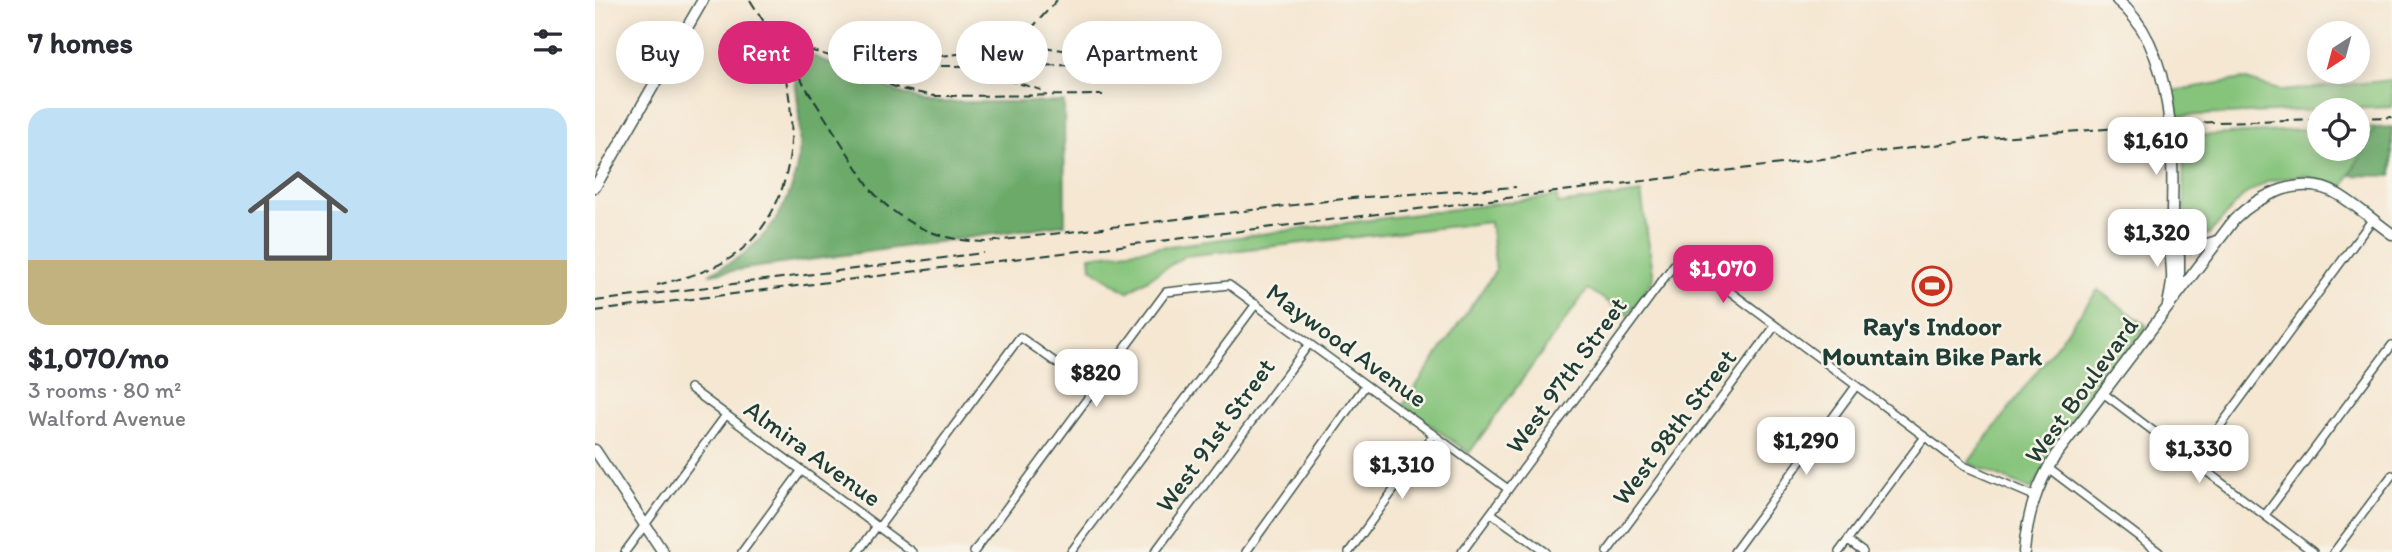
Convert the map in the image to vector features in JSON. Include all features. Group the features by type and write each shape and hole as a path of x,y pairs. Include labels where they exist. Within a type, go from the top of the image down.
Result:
{"street":[{"path":"595,187 703,0"},
{"path":"2117,0 2141,25 2158,61 2164,87 2169,125 2172,235 2179,257 2168,307"},
{"name":"West Boulevard","path":"2024,552 2034,496 2047,468 2234,220 2253,202 2279,190 2317,186 2337,193 2372,220"},
{"path":"2193,463 2372,220 2392,234"},
{"path":"2173,222 2190,242 2203,245 2220,240"},
{"name":"West 97th Street","path":"1462,552 1676,262 1689,261 1775,326"},
{"path":"2176,278 2179,292"},
{"name":"Maywood Avenue","path":"1093,389 1166,292 1230,285 1508,489"},
{"path":"1071,552 1256,304"},
{"path":"1775,326 1964,466 2034,496"},
{"name":"West 98th Street","path":"1607,552 1775,326"},
{"path":"858,552 1020,337 1093,389 974,552"},
{"name":"West 91st Street","path":"1155,552 1309,344"},
{"path":"2265,515 2392,345"},
{"path":"1246,552 1365,386"},
{"path":"1734,552 1856,386"},
{"name":"Almira Avenue","path":"690,388 912,552"},
{"path":"2103,393 2313,552"},
{"path":"625,552 726,415"},
{"path":"1349,552 1433,434"},
{"path":"1839,552 1924,438"},
{"path":"595,450 663,552"},
{"path":"2047,468 2159,552"},
{"path":"742,552 802,470"},
{"path":"2334,552 2392,475"},
{"path":"1491,513 1546,552"},
{"path":"1848,541 1863,552"}],"green space":[{"path":"814,56 828,63 828,84 878,84 924,102 1064,102 1065,224 709,274 742,255 768,230 784,207 798,156 795,84 814,84"},
{"path":"2243,79 2282,91 2392,80 2392,107 2370,108 2370,98 2307,98 2307,111 2176,116 2172,91"},
{"path":"2392,127 2392,176 2350,175 2357,161 2370,161 2370,137 2375,128"},
{"path":"2307,130 2307,161 2357,161 2343,188 2304,175 2269,181 2244,195 2209,234 2201,235 2188,228 2184,208 2183,152 2192,136"},
{"path":"1641,193 1654,279 1628,315 1588,289 1469,453 1403,405 1496,270 1490,222 1185,256 1127,292 1091,268 1090,256 1557,196 1558,204"},
{"path":"2098,290 2147,326 2063,438 2032,490 1968,463"}],"railway":[{"path":"750,0 872,191 909,222 953,238 986,242 1352,198 1516,187"},
{"path":"1038,21 1057,0"},
{"path":"942,56 1032,45 1062,50"},
{"path":"814,51 854,63 1062,65"},
{"path":"657,285 705,271 724,262 754,238 770,215 782,190 789,162 790,105 786,84"},
{"path":"888,84 935,96 1103,95"},
{"path":"1021,84 1041,90"},
{"path":"2370,118 2392,117"},
{"path":"595,311 1999,137 2184,123 2307,119"},
{"path":"595,301 983,253"}],"place":[{"name":"Ray's Indoor Mountain Bike Park","path":"1932,286"}]}
